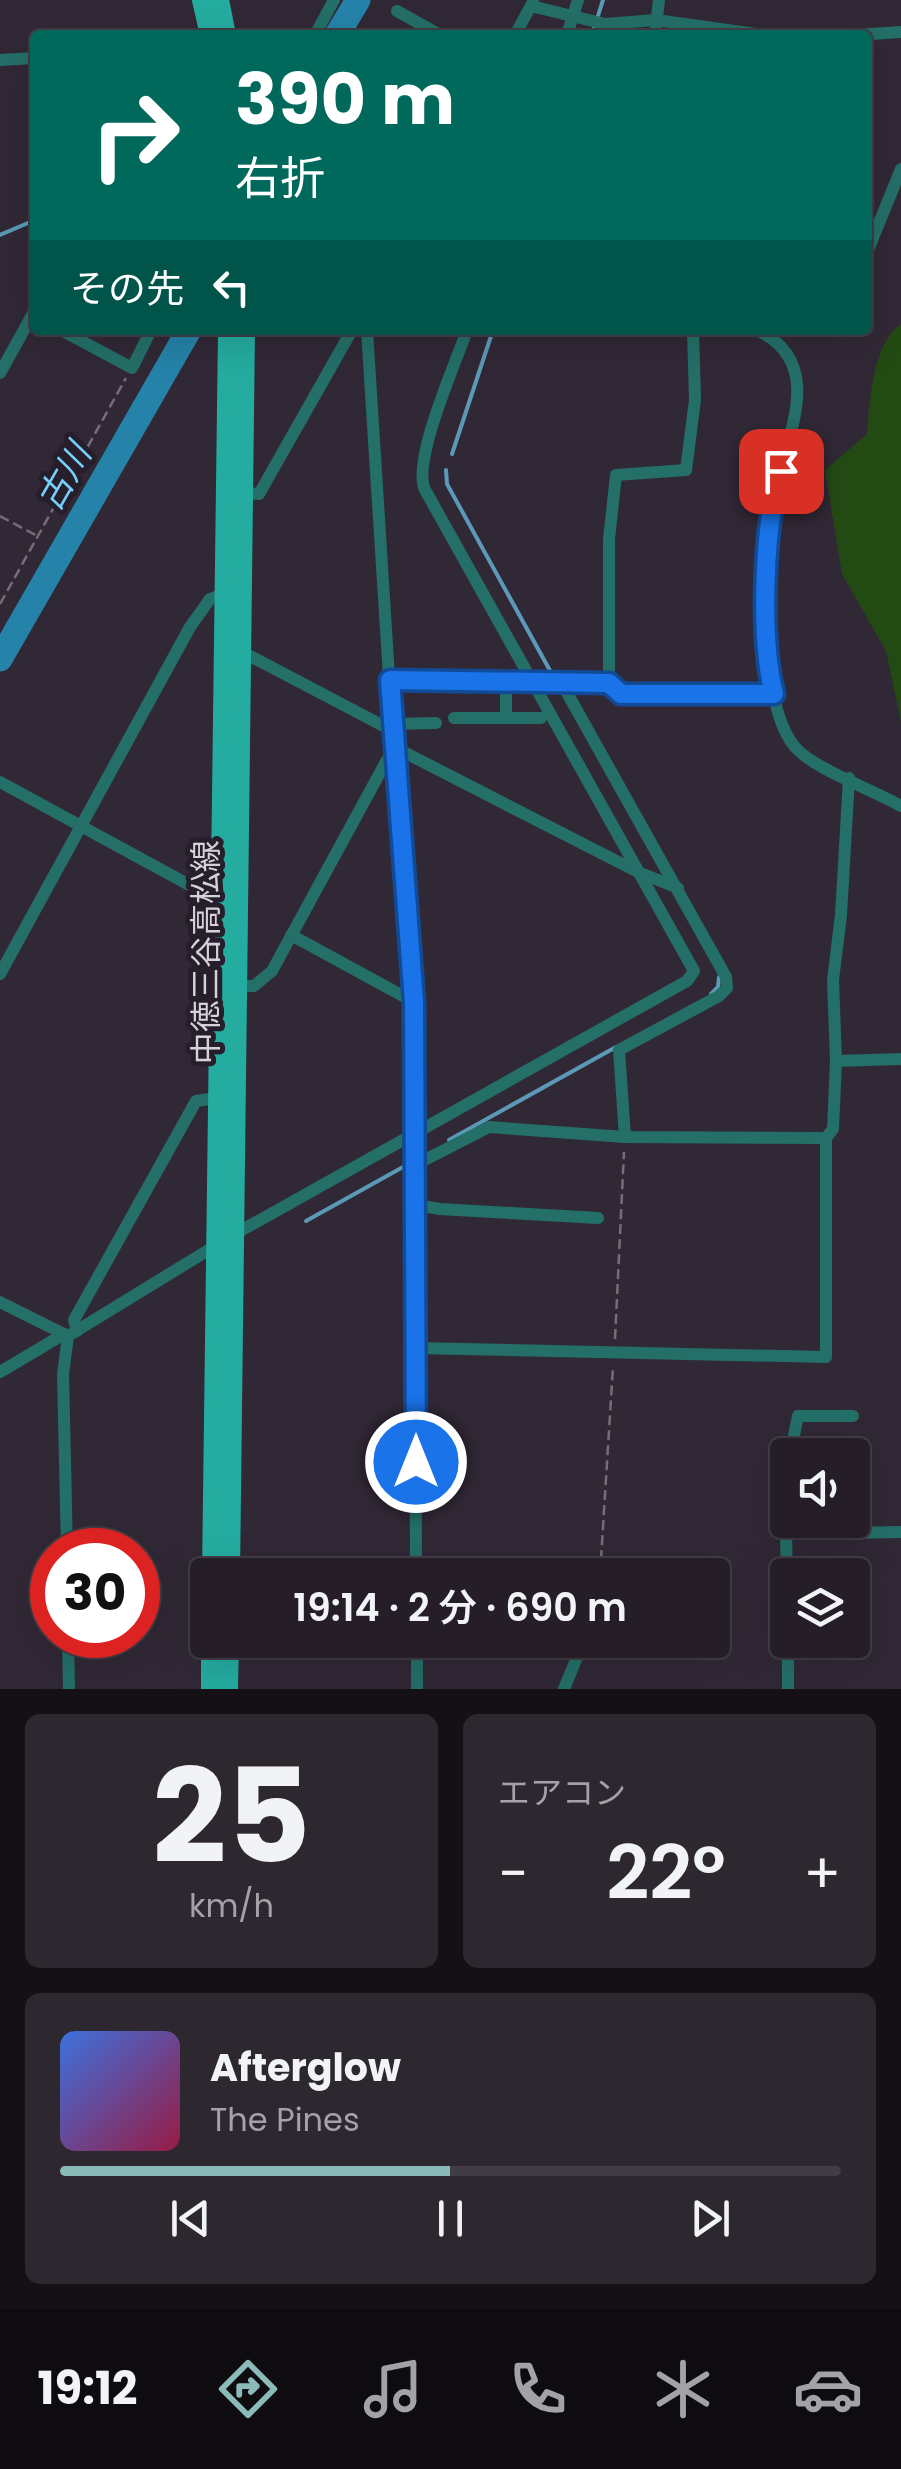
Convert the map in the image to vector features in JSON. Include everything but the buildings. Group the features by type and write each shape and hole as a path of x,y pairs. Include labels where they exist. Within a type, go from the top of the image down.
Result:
{"main road":[{"path":"202,0 209,30"},
{"path":"219,0 225,30"},
{"name":"中徳三谷高松線","path":"228,335 234,493"},
{"name":"中徳三谷高松線","path":"213,1558 224,1241 234,493 245,335"},
{"name":"中徳三谷高松線","path":"228,906 240,655 232,593"},
{"name":"中徳三谷高松線","path":"224,1241 230,1558"},
{"path":"208,1658 211,1689"},
{"path":"228,1689 229,1658"}],"street":[{"path":"318,30 334,0"},
{"path":"568,30 578,0"},
{"path":"655,30 658,0"},
{"path":"518,30 533,2 572,18 605,24 656,20 727,30"},
{"path":"397,11 431,30"},
{"path":"872,34 901,32"},
{"path":"0,60 30,58"},
{"path":"872,240 901,169"},
{"path":"0,373 30,321"},
{"path":"70,335 132,368 148,335"},
{"path":"234,493 259,494 349,335"},
{"path":"367,335 414,1002 416,1558"},
{"path":"0,1372 414,1132 687,982 694,971 421,478 428,440 465,335"},
{"path":"609,683 610,538 616,475 686,470 694,400 693,335"},
{"path":"767,335 790,360 798,389 789,448 773,494 766,553 768,654 774,694 786,735 798,751 901,806"},
{"path":"0,974 190,627 210,600 232,593"},
{"path":"240,655 250,656 393,728 436,723"},
{"path":"390,680 609,683 621,694 774,694"},
{"path":"506,682 506,718"},
{"path":"561,682 726,977 727,988 719,996 620,1050 625,1137"},
{"path":"454,718 541,718"},
{"path":"394,747 638,872 678,888"},
{"path":"228,986 254,986 272,970 394,747"},
{"path":"416,1348 826,1358 826,1138 833,1129 833,980 849,778"},
{"path":"0,782 228,906"},
{"path":"292,935 414,1002"},
{"path":"836,1062 901,1059"},
{"path":"66,1528 64,1374 74,1320 196,1101 226,1097"},
{"path":"414,1165 490,1127 625,1137 826,1138"},
{"path":"415,1205 598,1218"},
{"path":"0,1302 70,1333"},
{"path":"0,1356 15,1363"},
{"path":"793,1438 798,1416 853,1416"},
{"path":"870,1533 901,1532"},
{"path":"68,1658 69,1689"},
{"path":"416,1658 417,1689"},
{"path":"564,1689 577,1658"},
{"path":"788,1658 788,1689"}],"path":[{"path":"0,604 132,368"},
{"path":"0,516 39,537"}],"green space":[{"path":"901,324 901,722 886,651 842,574 825,470 867,434 878,359 891,333"}],"waterway":[{"name":"古川","path":"340,30 358,0"},
{"path":"597,19 603,0"},
{"path":"0,235 30,222"},
{"name":"古川","path":"0,659 186,335"},
{"path":"452,454 491,335"},
{"path":"446,470 447,484 553,676"},
{"path":"711,994 718,987 719,977"},
{"path":"449,1140 616,1047"},
{"path":"306,1221 403,1167"}],"route":[{"path":"416,1462 414,1002 390,680 609,683 621,694 774,694 768,654 766,553 773,494 781,471"}]}
